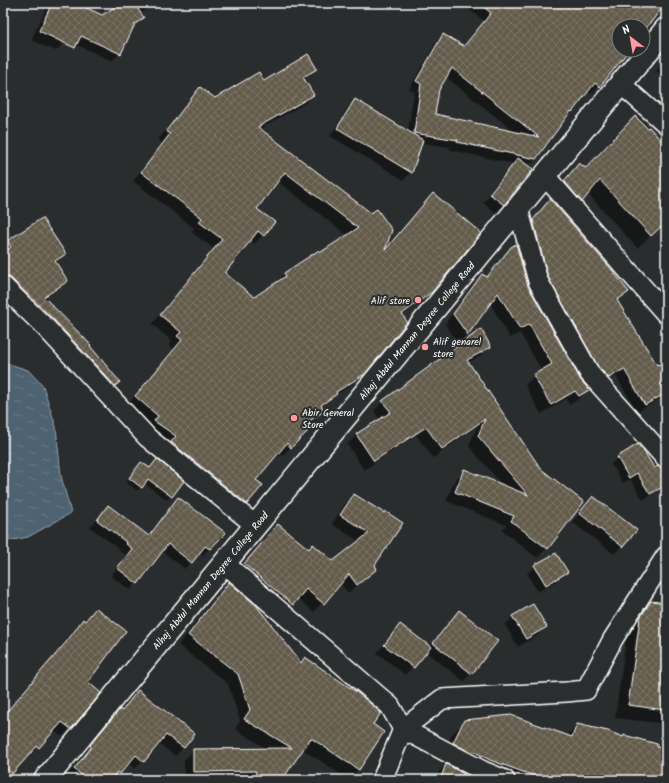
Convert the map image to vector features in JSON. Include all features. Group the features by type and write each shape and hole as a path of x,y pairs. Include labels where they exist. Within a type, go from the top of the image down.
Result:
{"street":[{"name":"Alhaj Abdul Mannan Degree College Road","path":"45,780 666,29"},
{"path":"620,84 666,124"},
{"path":"545,176 666,314"},
{"path":"518,208 538,281 590,374 666,460"},
{"path":"3,286 47,329 148,438 256,526"},
{"path":"382,780 403,729 442,700 586,690 613,639 666,556"},
{"path":"224,563 390,706 403,729 483,771 505,780"}],"water":[{"path":"3,362 28,370 43,386 56,427 61,476 71,513 28,537 3,542"}],"building":[{"path":"52,3 76,3 102,15 121,3 134,3 144,18 135,24 121,54 81,36 75,48 39,31"},
{"path":"479,3 666,3 651,22 651,18 611,18 611,58 623,58 600,87 595,83 572,112 571,111 536,159 457,142 458,140 414,133 421,84 416,81 443,34 464,46 491,13","holes":["452,68 539,137 435,114 439,90"]},
{"path":"308,54 317,69 303,77 314,95 258,127 371,213 377,209 392,230 385,250 433,193 481,233 432,292 402,314 407,322 365,374 336,392 337,394 321,405 324,411 304,425 309,430 291,448 287,443 256,480 263,485 247,504 171,442 176,436 154,421 158,416 135,396 182,340 177,336 181,332 160,315 222,239 199,222 202,218 141,172 170,134 166,131 200,87 215,98 259,72 264,81","holes":["285,172 358,228 321,252 319,250 284,273 286,276 254,297 225,273 258,231 264,236 275,222 257,209"]},
{"path":"355,99 423,140 412,173 337,128"},
{"path":"635,116 647,128 649,127 666,146 666,222 651,236 600,180 582,202 564,181 579,163 586,168"},
{"path":"518,158 533,169 504,205 490,194"},
{"path":"550,199 612,270 629,292 617,300 657,365 660,364 666,374 666,393 645,405 624,369 609,378 599,368 548,277 533,220"},
{"path":"42,218 66,254 55,261 68,281 44,297 91,345 90,346 120,382 115,386 55,321 11,278 3,275 3,254 11,247 7,241"},
{"path":"516,244 528,286 580,379 589,390 579,396 575,391 551,405 533,375 552,364 529,324 520,329 498,293 468,335 453,314 482,274 487,277 511,247"},
{"path":"481,329 491,347 467,360 541,469 584,502 548,549 511,521 514,516 455,492 464,469 528,495 478,436 485,419 442,449 426,427 374,461 356,434 391,412 382,401"},
{"path":"638,444 654,468 658,466 666,475 666,485 650,494 637,473 629,478 617,457"},
{"path":"157,459 184,481 172,497 148,479 142,488 129,478 141,462 150,468"},
{"path":"354,494 403,523 375,565 377,569 357,585 349,574 324,604 306,589 293,605 244,564 278,524 309,549 313,544 333,561 369,533 340,515"},
{"path":"593,496 637,530 623,547 579,513"},
{"path":"178,497 226,533 210,549 205,546 192,563 168,544 138,584 117,568 132,549 125,543 126,542 97,520 108,505 149,536"},
{"path":"556,553 568,572 546,585 534,565"},
{"path":"229,582 256,605 301,663 305,657 362,696 381,713 373,724 384,732 359,770 311,738 282,780 255,780 256,771 193,772 193,749 292,748 244,719 250,710 238,674 188,635"},
{"path":"651,601 666,603 666,710 628,705 640,618"},
{"path":"533,604 547,627 526,639 512,616"},
{"path":"96,608 126,631 88,682 101,693 71,729 62,722 39,748 37,746 12,774 3,766 3,716 67,641 83,619 85,621"},
{"path":"459,610 498,641 472,674 433,643"},
{"path":"400,624 431,647 414,668 384,645"},
{"path":"138,690 195,734 184,748 166,735 144,762 136,755 120,774 117,772 111,780 88,780 74,769 91,747 90,745 120,709 122,711"},
{"path":"511,715 572,737 577,724 608,731 623,737 624,735 657,744 657,747 666,750 666,780 545,780 490,760 473,751 472,753 453,743 464,720"},
{"path":"446,764 464,774 462,780 440,780"}],"place":[{"name":"Alif store","path":"418,300"},
{"name":"Alif genarel store","path":"425,347"},
{"name":"Abir General Store","path":"294,418"}]}
